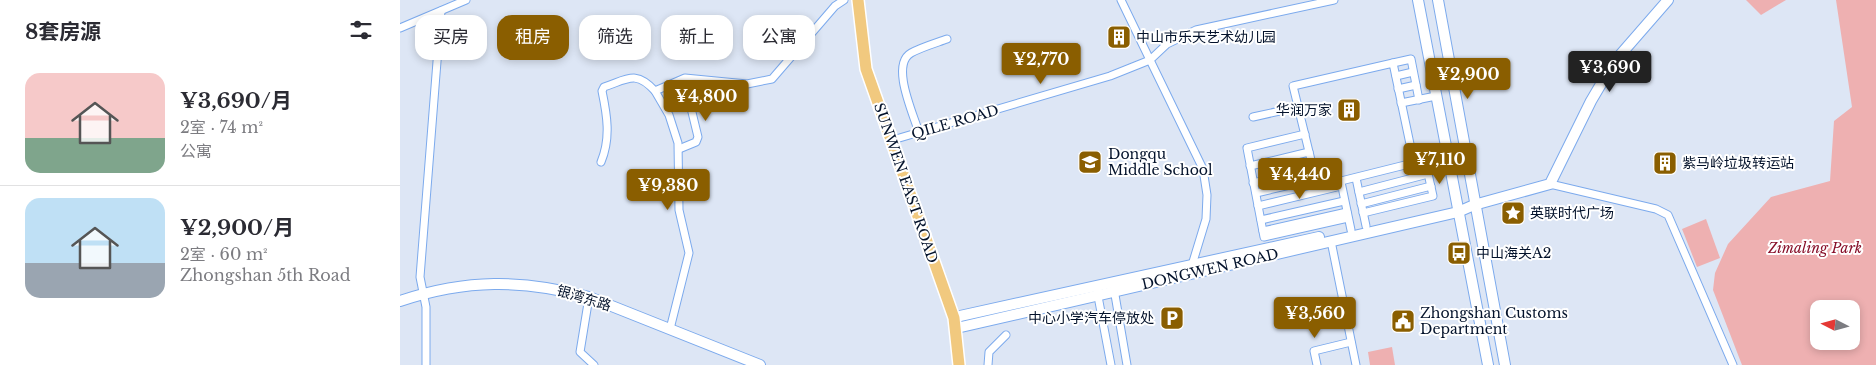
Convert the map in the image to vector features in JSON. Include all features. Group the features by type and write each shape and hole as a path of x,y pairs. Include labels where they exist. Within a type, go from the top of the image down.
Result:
{"main road":[{"name":"SUNWEN EAST ROAD","path":"858,0 866,68 954,318 959,365"},
{"name":"SUNWEN EAST ROAD","path":"863,0 872,67 961,322 964,365"}],"street":[{"path":"400,28 466,0"},
{"path":"655,91 686,78 747,84 772,79 835,6 844,0"},
{"path":"1121,0 1203,169 1207,195 1206,219 1192,265"},
{"path":"1150,60 1167,44 1196,30 1334,0"},
{"path":"1418,0 1488,365"},
{"path":"1438,0 1474,205 1505,365"},
{"path":"1550,184 1591,100 1614,62 1668,0"},
{"path":"426,365 426,307 420,277 441,11"},
{"path":"919,133 902,76 904,62 910,54 947,38"},
{"path":"1341,184 1325,177 1314,168 1293,86 1411,59 1419,100"},
{"name":"QILE ROAD","path":"896,140 1110,76 1150,60"},
{"path":"1393,63 1414,163"},
{"path":"1396,76 1413,72"},
{"path":"601,162 605,152 607,135 603,88 639,77 646,81 655,91 669,116 679,149 679,210 689,253 670,329"},
{"path":"673,84 690,104 698,137 696,142 679,149"},
{"path":"1398,89 1416,85"},
{"path":"1401,104 1436,96"},
{"path":"1253,117 1298,106"},
{"path":"1305,134 1246,148 1263,231 1347,215"},
{"path":"1250,166 1309,152"},
{"path":"1258,206 1425,160 1433,196 1363,213"},
{"path":"1253,182 1314,168"},
{"path":"1359,192 1428,174"},
{"path":"1256,193 1325,177"},
{"path":"1356,178 1366,226"},
{"path":"1341,184 1350,230"},
{"path":"1458,209 1550,184 1637,204 1668,214 1733,365"},
{"path":"1361,204 1431,186"},
{"path":"1261,220 1344,201"},
{"name":"DONGWEN ROAD","path":"1113,287 1331,241 1458,209"},
{"name":"DONGWEN ROAD","path":"961,322 1097,291 1192,265 1366,226 1458,209"},
{"path":"1331,241 1356,365"},
{"name":"银湾东路","path":"400,301 446,287 503,283 560,289 589,298 760,365"},
{"path":"1113,287 1127,365"},
{"path":"1097,291 1111,365"},
{"path":"589,298 580,352 594,365"},
{"path":"988,365 989,352 1006,335"},
{"path":"1316,365 1314,351 1351,342"}],"green space":[{"path":"1746,0 1786,0 1761,15"},
{"name":"Zimaling Park","path":"1836,0 1876,0 1876,365 1742,365 1713,290 1715,273 1728,244 1771,197 1830,181 1834,121 1852,107"},
{"path":"1706,219 1720,258 1697,267 1682,229"},
{"path":"1392,347 1395,365 1370,365 1368,352"}],"place":[{"name":"中山市乐天艺术幼儿园","path":"1119,37"},
{"name":"华润万家","path":"1349,110"},
{"name":"Dongqu Middle School","path":"1090,162"},
{"name":"紫马岭垃圾转运站","path":"1665,163"},
{"name":"英联时代广场","path":"1513,213"},
{"name":"中山海关A2","path":"1459,253"},
{"name":"中心小学汽车停放处","path":"1172,318"},
{"name":"Zhongshan Customs Department","path":"1403,321"}]}
